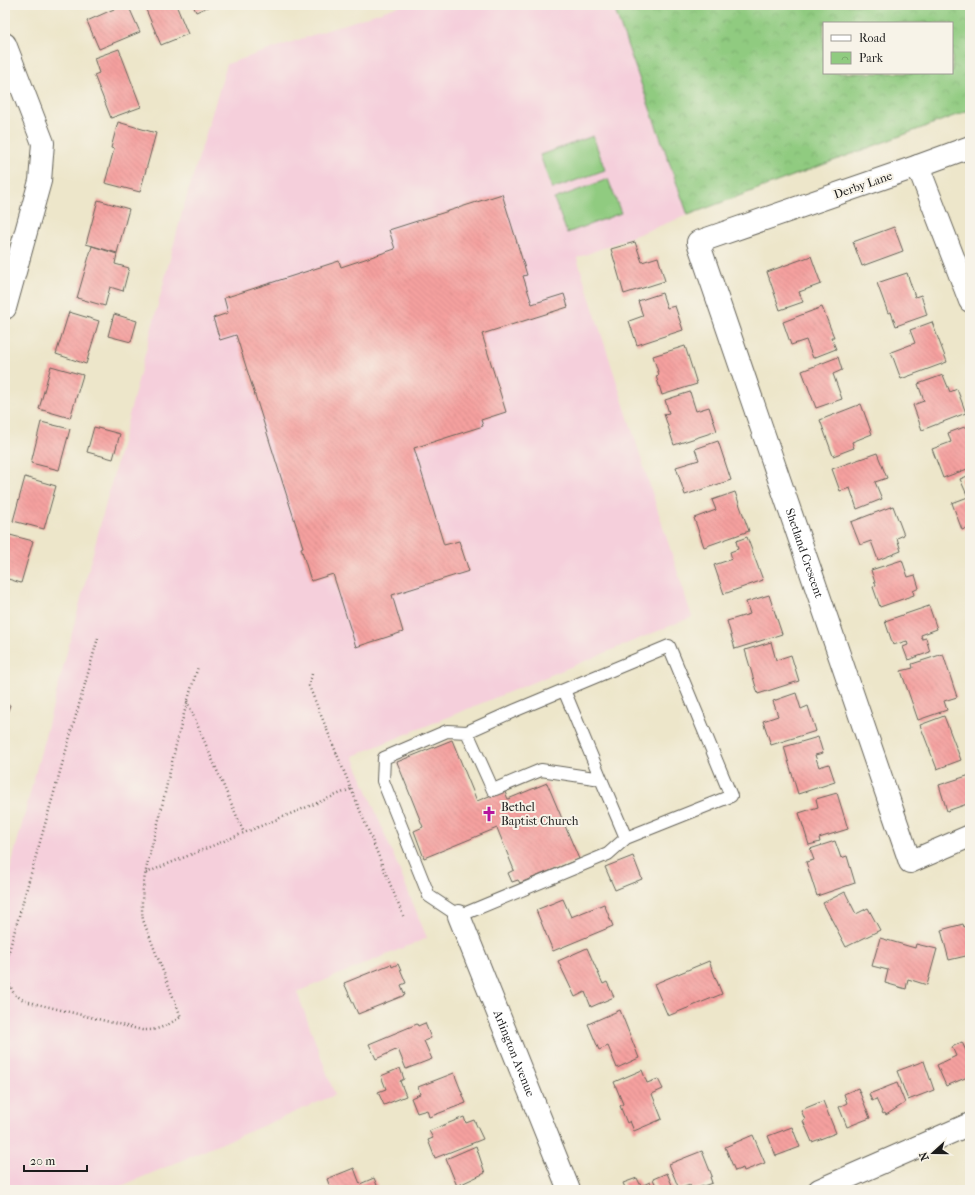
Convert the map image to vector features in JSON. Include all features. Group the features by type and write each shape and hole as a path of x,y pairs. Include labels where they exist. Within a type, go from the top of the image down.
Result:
{"street":[{"path":"5,44 43,143 40,181 6,300"},
{"name":"Derby Lane","path":"756,222 970,147"},
{"path":"918,166 970,300"},
{"name":"Shetland Crescent","path":"756,222 698,242 910,862 970,836"},
{"name":"Arlington Avenue","path":"459,916 570,1190"},
{"path":"819,1190 970,1124"}],"lane":[{"path":"668,646 731,796 626,838 608,854 459,916 429,896 382,782 384,758 447,731 467,732 564,690 668,646"},
{"path":"564,690 626,838"},
{"path":"467,732 493,790 541,770 601,779"}],"path":[{"path":"98,638 5,965 6,977 14,994 25,1000 142,1030 153,1030 164,1027 181,1017 143,920 141,907 146,873 187,700 198,667"},
{"path":"312,674 309,686 404,918"},
{"path":"187,700 244,833"},
{"path":"146,873 351,789"}],"shaded area":[{"path":"402,5 613,5 688,215 577,258 692,617 353,756 427,938 297,992 335,1095 112,1190 5,1190 5,889 183,209 227,64"}],"green space":[{"path":"613,5 970,5 970,110 688,215"},
{"path":"593,136 605,170 552,189 540,155"},
{"path":"608,179 621,213 567,233 554,199"}],"building":[{"path":"123,5 128,5 140,32 99,49 87,21"},
{"path":"144,5 176,5 188,34 161,45"},
{"path":"193,5 212,5 196,12"},
{"path":"119,49 141,107 111,118 94,75 99,73 94,58"},
{"path":"118,122 156,133 140,192 105,183 114,149 111,148"},
{"path":"502,194 527,275 523,276 532,304 564,294 568,307 482,334 506,412 481,420 483,426 414,448 444,545 459,541 469,571 392,595 403,632 356,647 333,574 311,581 301,548 303,547 236,335 220,340 213,318 228,313 224,298 339,261 341,267 395,249 389,230"},
{"path":"98,200 129,209 117,253 86,244"},
{"path":"894,227 903,251 862,266 853,242"},
{"path":"635,242 642,262 658,257 665,281 624,294 611,249"},
{"path":"92,246 117,254 115,264 129,268 123,291 110,287 105,306 77,298"},
{"path":"811,256 821,284 799,292 803,302 780,310 767,272"},
{"path":"907,273 915,297 921,295 927,315 896,326 891,312 888,313 877,283"},
{"path":"662,293 667,308 675,306 683,330 637,345 629,321 643,316 638,301"},
{"path":"822,307 834,337 831,337 836,349 813,358 806,340 791,345 783,322"},
{"path":"69,312 99,321 86,364 56,354"},
{"path":"114,314 137,321 131,342 108,336"},
{"path":"932,322 947,362 901,379 891,352 915,343 910,330"},
{"path":"685,346 697,384 662,395 656,376 659,375 653,356"},
{"path":"838,357 842,370 833,374 842,399 816,408 802,371"},
{"path":"51,366 83,375 70,418 39,409"},
{"path":"943,375 950,392 957,389 966,413 922,430 913,405 924,401 918,384"},
{"path":"690,392 696,411 709,407 717,431 674,445 664,414 669,413 665,400"},
{"path":"861,404 872,434 852,442 854,448 833,456 820,420"},
{"path":"41,422 70,429 59,470 31,463"},
{"path":"970,425 970,468 943,478 932,449 951,442 948,433"},
{"path":"94,427 120,434 113,459 87,452"},
{"path":"718,441 731,480 685,495 676,467 699,460 695,449"},
{"path":"877,453 887,478 875,482 882,499 857,509 850,488 840,491 832,469"},
{"path":"970,475 970,527 962,530 952,503 968,497 960,479"},
{"path":"25,477 56,486 44,529 13,521"},
{"path":"735,492 749,531 704,547 694,518 716,510 712,500"},
{"path":"893,506 904,535 897,538 901,551 878,560 871,541 860,545 851,522"},
{"path":"6,534 33,541 21,583 5,578"},
{"path":"747,537 763,580 724,594 714,565 732,559 730,552 738,549 736,541"},
{"path":"902,560 908,577 915,575 919,588 913,591 914,595 880,607 873,587 876,586 871,570"},
{"path":"769,595 782,634 735,649 727,621 750,614 746,602"},
{"path":"929,606 937,629 921,635 922,639 926,638 930,652 908,660 903,647 908,645 907,641 893,645 885,621"},
{"path":"771,642 776,660 791,655 799,681 758,694 745,650"},
{"path":"943,654 957,697 944,701 947,710 918,720 901,671 913,668 912,664"},
{"path":"796,693 801,709 808,706 816,731 771,745 763,721 778,716 773,701"},
{"path":"5,704 10,705 5,719"},
{"path":"944,716 961,760 937,769 920,725"},
{"path":"818,737 823,753 815,755 819,767 829,764 835,782 798,794 784,747"},
{"name":"Bethel Baptist Church","path":"452,740 477,801 504,790 508,799 547,783 579,859 520,883 518,880 512,882 508,873 514,870 497,828 424,858 414,831 423,827 397,762"},
{"path":"970,775 970,803 947,811 939,785"},
{"path":"837,793 848,829 819,838 820,842 809,845 799,813 818,807 816,799"},
{"path":"835,841 841,858 847,856 855,883 817,896 806,862 814,860 810,849"},
{"path":"633,856 642,879 615,890 605,867"},
{"path":"845,892 856,914 868,908 880,930 846,947 823,903"},
{"path":"563,899 571,917 604,904 613,926 553,951 536,910"},
{"path":"963,924 964,927 970,925 970,955 949,960 941,930"},
{"path":"880,938 915,948 916,944 937,949 927,985 908,979 906,989 885,983 888,970 872,966"},
{"path":"587,948 603,984 607,982 614,997 591,1007 585,992 575,997 558,961"},
{"path":"709,961 722,994 668,1016 654,984"},
{"path":"391,964 392,967 398,964 406,983 401,985 405,995 358,1014 344,983"},
{"path":"620,1010 639,1058 617,1068 608,1046 599,1050 588,1024"},
{"path":"425,1023 431,1038 424,1041 432,1059 406,1069 398,1049 376,1059 369,1044 417,1024 418,1026"},
{"path":"962,1042 967,1053 970,1051 970,1076 946,1086 937,1065 956,1056 952,1047"},
{"path":"924,1061 934,1090 908,1100 897,1071"},
{"path":"400,1068 404,1079 400,1081 406,1096 384,1105 378,1092 386,1089 381,1076"},
{"path":"642,1070 647,1083 658,1079 663,1089 652,1094 662,1119 634,1131 630,1121 627,1123 620,1106 623,1104 614,1082"},
{"path":"454,1073 466,1103 429,1117 427,1110 417,1113 411,1098 420,1094 418,1087"},
{"path":"897,1083 905,1103 886,1115 885,1113 883,1114 876,1099 872,1101 869,1094"},
{"path":"858,1088 870,1118 847,1127 839,1107 847,1103 844,1094"},
{"path":"823,1101 836,1133 812,1142 803,1121 805,1120 801,1110"},
{"path":"464,1117 466,1123 474,1120 483,1139 435,1158 428,1140 433,1138 429,1131"},
{"path":"792,1127 800,1147 776,1156 768,1136"},
{"path":"753,1135 765,1163 744,1171 743,1168 735,1171 725,1147"},
{"path":"476,1146 485,1173 457,1186 446,1159"},
{"path":"702,1151 712,1176 710,1177 712,1183 698,1188 692,1189 690,1185 679,1189 669,1164"},
{"path":"354,1168 360,1184 374,1178 379,1190 331,1190 327,1179"},
{"path":"667,1173 674,1190 658,1190 653,1179"},
{"path":"637,1178 641,1186 650,1182 654,1190 626,1190 623,1183"}],"place":[{"name":"Bethel Baptist Church","path":"489,814"}]}
